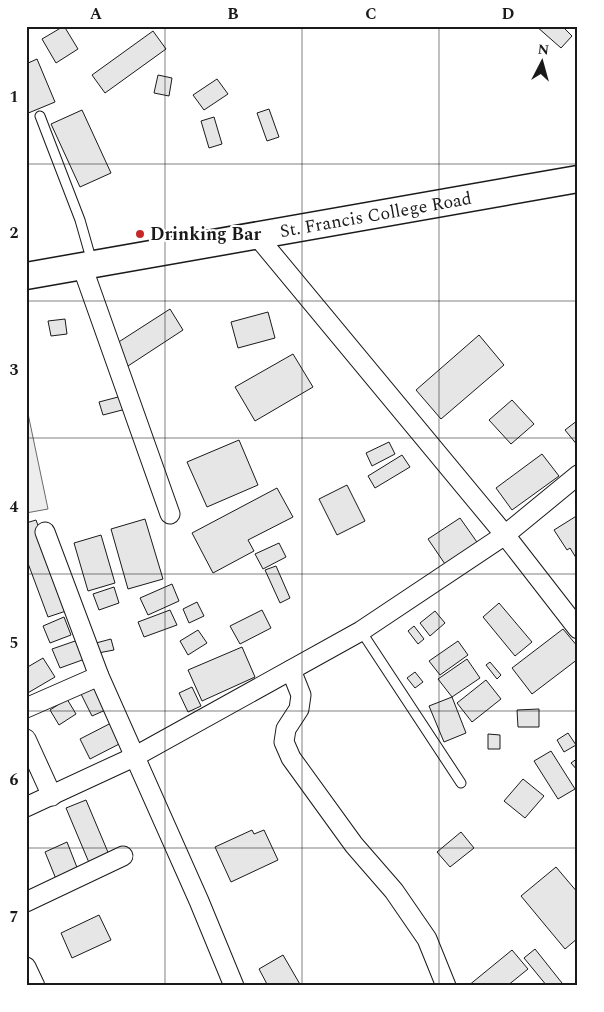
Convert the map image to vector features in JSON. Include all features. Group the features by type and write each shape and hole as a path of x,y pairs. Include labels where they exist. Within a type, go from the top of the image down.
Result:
{"main road":[{"name":"St. Francis College Road","path":"26,276 578,179"}],"street":[{"path":"256,236 505,535 578,628"},
{"path":"88,265 170,514"},
{"path":"26,807 134,757 361,631 505,535 578,475"},
{"path":"44,532 99,676 199,901 234,986"},
{"path":"292,670 301,695 300,709 286,729 284,742 291,758 354,845 394,891 427,939 446,986"},
{"path":"26,708 99,676"},
{"path":"26,739 52,796"},
{"path":"26,902 123,856"},
{"path":"26,967 35,986"}],"lane":[{"path":"40,116 80,220 88,265"},
{"path":"361,631 461,783"}],"shaded area":[{"path":"26,404 48,509 26,513"}],"building":[{"path":"64,26 78,49 56,63 42,39"},
{"path":"536,26 562,26 572,36 561,48"},
{"path":"153,31 166,49 105,93 92,75"},
{"path":"37,59 55,102 26,114 26,64"},
{"path":"158,75 172,78 169,96 154,93"},
{"path":"217,79 228,94 204,110 193,95"},
{"path":"269,109 279,137 267,141 257,113"},
{"path":"82,110 111,173 80,187 51,124"},
{"path":"214,117 222,144 209,148 201,121"},
{"path":"170,309 183,330 128,366 114,345"},
{"path":"268,312 275,338 238,348 231,322"},
{"path":"65,319 67,334 51,336 48,321"},
{"path":"479,335 504,365 441,419 416,390"},
{"path":"293,354 313,387 255,421 235,387"},
{"path":"122,396 126,409 103,415 99,402"},
{"path":"512,400 534,424 511,444 489,420"},
{"path":"578,420 578,446 565,430"},
{"path":"239,440 258,485 207,507 187,462"},
{"path":"389,442 395,454 372,466 366,453"},
{"path":"542,454 559,476 512,510 496,488"},
{"path":"402,455 410,467 375,488 368,476"},
{"path":"347,485 365,521 337,535 319,499"},
{"path":"277,488 293,517 248,540 254,551 213,573 192,533"},
{"path":"578,515 578,561 570,548 567,550 554,530"},
{"path":"460,518 479,545 447,567 428,539"},
{"path":"145,519 163,579 128,589 111,529"},
{"path":"36,520 69,610 48,617 26,558 26,523"},
{"path":"101,535 115,583 88,591 74,543"},
{"path":"279,543 286,557 263,569 255,554"},
{"path":"276,566 290,598 280,603 265,570"},
{"path":"172,584 179,601 148,615 140,598"},
{"path":"114,587 119,603 99,610 93,594"},
{"path":"197,602 204,616 189,623 183,609"},
{"path":"499,603 532,642 515,656 483,617"},
{"path":"170,610 177,625 144,637 138,622"},
{"path":"262,610 271,628 240,644 230,626"},
{"path":"435,611 445,623 430,636 420,623"},
{"path":"64,617 71,635 50,643 43,626"},
{"path":"414,626 424,639 418,644 408,631"},
{"path":"563,629 578,647 578,659 532,694 512,668"},
{"path":"198,630 207,643 188,655 180,641"},
{"path":"111,639 114,650 98,653 96,643"},
{"path":"78,640 85,659 60,668 52,649"},
{"path":"458,641 468,655 440,675 429,661"},
{"path":"242,647 255,677 202,701 188,670"},
{"path":"43,658 55,677 26,694 26,668"},
{"path":"467,659 480,678 452,697 438,679"},
{"path":"490,662 501,675 497,679 486,665"},
{"path":"415,672 423,682 415,688 407,678"},
{"path":"486,680 501,699 472,722 457,703"},
{"path":"99,683 110,708 92,716 80,692"},
{"path":"192,687 201,706 188,712 179,693"},
{"path":"452,697 466,733 444,742 429,706"},
{"path":"67,699 76,714 59,725 50,710"},
{"path":"539,709 539,727 518,727 517,710"},
{"path":"115,721 125,741 90,759 80,739"},
{"path":"568,733 576,745 564,752 557,740"},
{"path":"488,734 500,735 500,749 488,749"},
{"path":"551,751 575,789 558,799 534,761"},
{"path":"578,758 578,771 571,763"},
{"path":"523,779 544,796 525,818 504,801"},
{"path":"86,800 110,857 90,865 66,808"},
{"path":"252,830 254,834 264,830 278,860 231,882 215,847"},
{"path":"461,832 474,848 450,867 437,852"},
{"path":"67,842 78,870 56,879 45,852"},
{"path":"556,867 578,893 578,938 565,949 521,896"},
{"path":"99,915 111,940 72,958 61,933"},
{"path":"535,949 562,983 558,986 547,986 524,958"},
{"path":"512,950 528,969 507,986 468,986"},
{"path":"283,955 301,986 268,986 259,969"}],"place":[{"name":"Drinking Bar","path":"140,234"}]}
